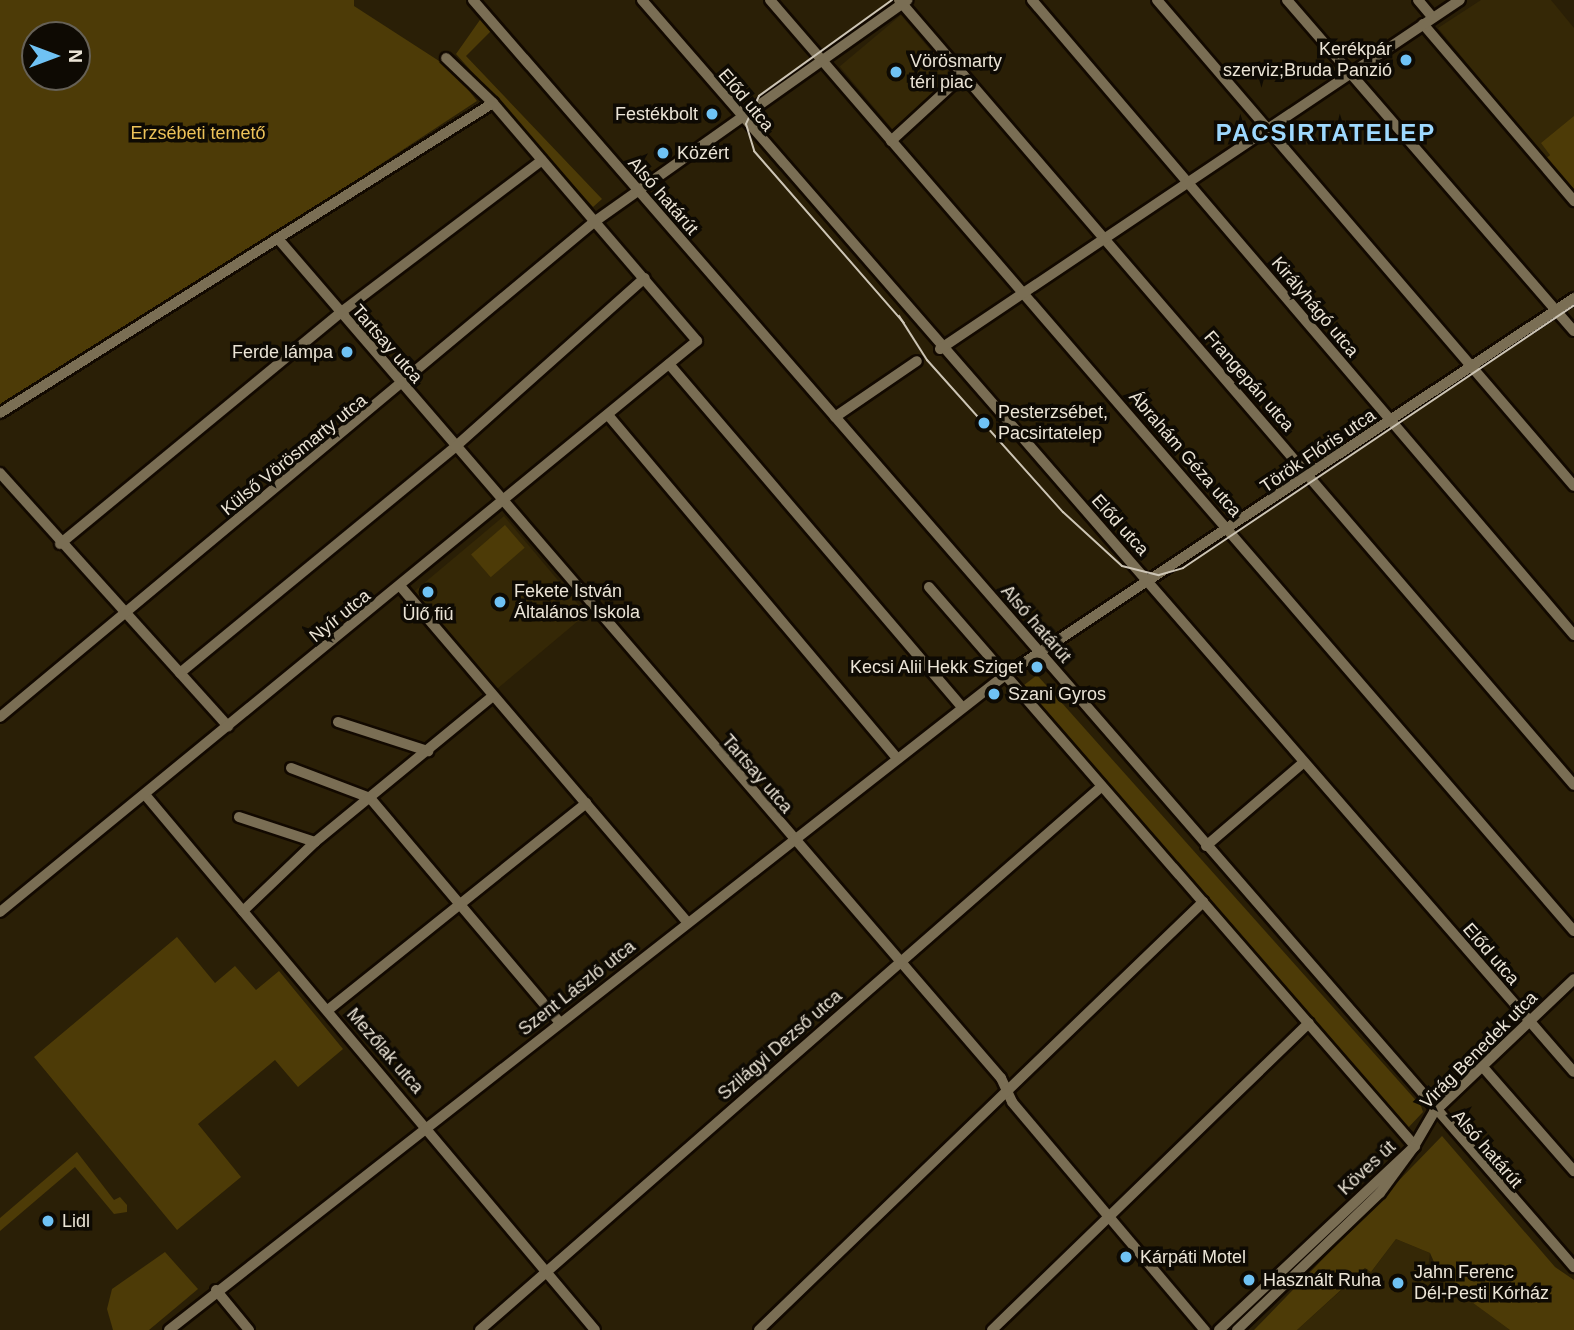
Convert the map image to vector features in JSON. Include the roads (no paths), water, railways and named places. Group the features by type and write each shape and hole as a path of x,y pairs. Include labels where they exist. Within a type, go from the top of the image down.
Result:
{"street":[{"name":"Alsó határút","path":"473,0 1434,1112 1574,1267"},
{"name":"Előd utca","path":"642,0 741,120 940,349 1150,582 1303,763 1574,1072"},
{"name":"Ábrahám Géza utca","path":"770,0 1574,931"},
{"name":"Királyhágó utca","path":"1031,0 1574,635"},
{"path":"1157,0 1574,486"},
{"path":"1287,0 1574,331"},
{"path":"1418,0 1433,18"},
{"path":"940,349 1460,0"},
{"name":"Külső Vörösmarty utca","path":"0,717 403,386 594,222 640,193 903,1"},
{"name":"Frangepán utca","path":"903,1 963,75 1574,785"},
{"path":"1423,24 1574,201"},
{"path":"180,674 455,447 645,278 493,103 446,58"},
{"path":"891,141 963,75"},
{"path":"0,413 280,241 493,103"},
{"path":"60,544 340,313 542,160"},
{"name":"Tartsay utca","path":"280,241 900,961 1205,1330"},
{"name":"Nyír utca","path":"0,912 146,797 228,726 504,504 697,341 645,278"},
{"name":"Török Flóris utca","path":"1006,675 1229,530 1574,298"},
{"path":"835,417 917,361"},
{"path":"669,364 962,707"},
{"path":"608,415 897,758"},
{"path":"0,473 60,544 228,726"},
{"path":"401,587 687,922"},
{"path":"929,587 1414,1147"},
{"name":"Szent László utca","path":"169,1330 216,1290 1006,675"},
{"path":"243,911 315,842 493,696"},
{"path":"338,722 428,751"},
{"path":"1206,846 1303,763"},
{"path":"291,768 369,798 559,1022"},
{"name":"Szilágyi Dezső utca","path":"480,1330 1102,786"},
{"name":"Mezőlak utca","path":"146,797 426,1126 545,1273 595,1330"},
{"path":"328,1010 586,803"},
{"path":"239,817 315,842"},
{"path":"759,1330 1203,902"},
{"name":"Virág Benedek utca","path":"1414,1147 1434,1112 1574,979"},
{"path":"992,1330 1309,1023"},
{"path":"1482,1066 1574,1171"},
{"name":"Köves út","path":"1219,1330 1411,1159 1414,1147"},
{"name":"Köves út","path":"1237,1330 1356,1207"},
{"path":"216,1290 249,1330"}],"tram line":[{"path":"892,0 759,96 746,124 754,151 904,323"},
{"path":"899,316 927,360 1063,512 1122,566 1159,575 1183,568 1574,305"}],"place":[{"name":"Kerékpár szerviz;Bruda Panzió","path":"1406,60"},
{"name":"Vörösmarty téri piac","path":"896,72"},
{"name":"Festékbolt","path":"712,114"},
{"name":"Közért","path":"663,153"},
{"name":"Ferde lámpa","path":"347,352"},
{"name":"Pesterzsébet, Pacsirtatelep","path":"984,423"},
{"name":"Ülő fiú","path":"428,592"},
{"name":"Fekete István Általános Iskola","path":"500,602"},
{"name":"Kecsi Alii Hekk Sziget","path":"1037,667"},
{"name":"Szani Gyros","path":"994,694"},
{"name":"Lidl","path":"48,1221"},
{"name":"Kárpáti Motel","path":"1126,1257"},
{"name":"Használt Ruha","path":"1249,1280"},
{"name":"Jahn Ferenc Dél-Pesti Kórház","path":"1398,1283"}],"district":[{"name":"PACSIRTATELEP","path":"1326,133"}],"park label":[{"name":"Erzsébeti temető","path":"198,133"}]}
